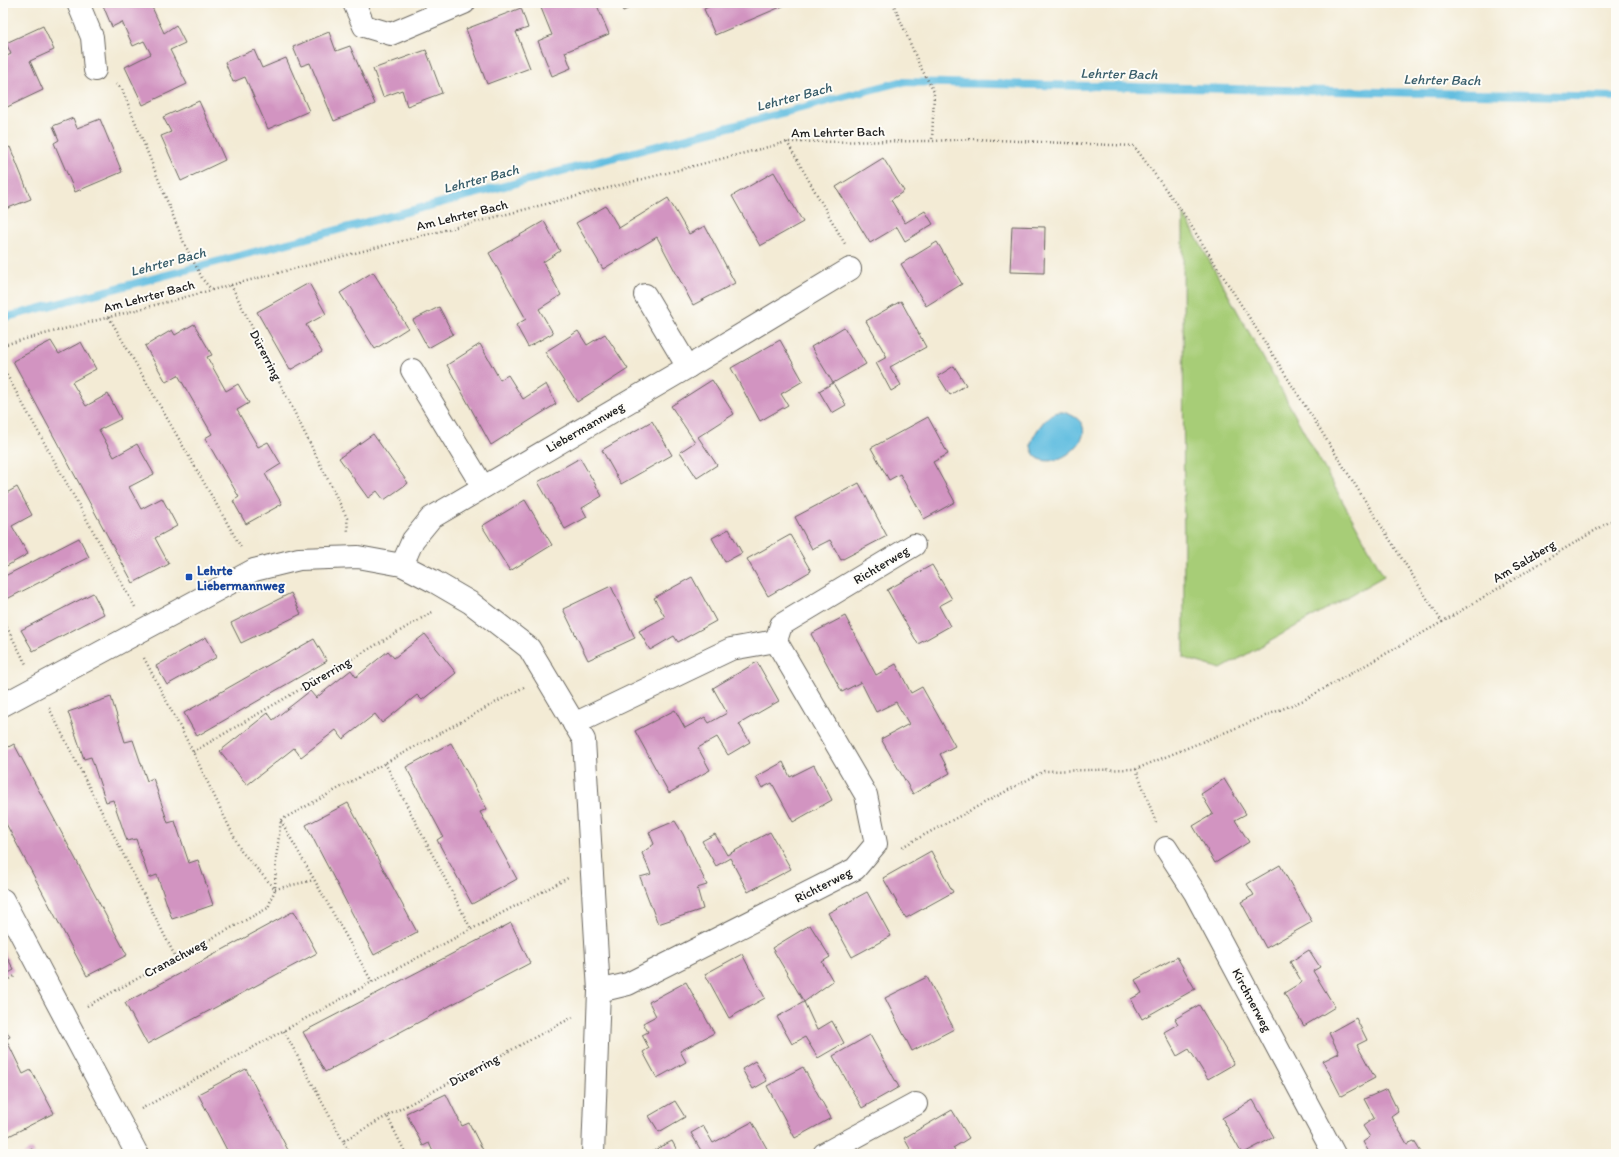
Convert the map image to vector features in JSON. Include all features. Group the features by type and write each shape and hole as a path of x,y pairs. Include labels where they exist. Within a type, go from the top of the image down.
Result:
{"street":[{"path":"78,3 92,37 95,70"},
{"path":"354,3 364,26 391,34 464,3"},
{"name":"Liebermannweg","path":"402,565 413,540 431,518 688,367 850,269"},
{"path":"645,295 688,367"},
{"path":"412,370 482,487"},
{"name":"Richterweg","path":"599,997 628,984 855,869 876,844 866,795 776,641 781,625 914,545"},
{"path":"3,705 254,570 299,559 358,557 402,565 471,603 529,648 584,740 599,997 593,1154"},
{"path":"574,724 731,649 776,641"},
{"name":"Kirchnerweg","path":"1166,848 1196,893 1334,1154"},
{"path":"3,900 138,1154"},
{"path":"824,1154 916,1104"}],"path":[{"path":"893,3 919,64 934,92 932,141"},
{"path":"95,70 122,89 184,243 203,280 212,290"},
{"name":"Am Lehrter Bach","path":"3,345 787,142 932,141 974,139 1134,146 1183,213 1442,622"},
{"path":"787,142 851,256 850,269"},
{"name":"Dürerring","path":"231,285 347,518 349,557"},
{"path":"109,317 254,570"},
{"path":"3,368 139,632 193,752 241,851 275,889 314,880"},
{"name":"Am Salzberg","path":"1136,769 1304,700 1442,622 1616,518"},
{"name":"Dürerring","path":"193,752 460,596"},
{"path":"3,620 176,958"},
{"path":"372,982 281,820 545,675"},
{"path":"385,763 471,929"},
{"path":"898,849 1044,772 1136,769 1166,848"},
{"name":"Cranachweg","path":"65,1017 268,908 275,889 276,859 281,820"},
{"path":"120,1121 372,982 591,865"},
{"name":"Dürerring","path":"343,1141 599,997"},
{"path":"284,1031 350,1154"},
{"path":"386,1116 406,1154"}],"green space":[{"path":"1183,213 1384,576 1221,669 1184,658"}],"water":[{"path":"1063,412 1077,419 1083,427 1083,437 1077,446 1068,454 1058,459 1047,461 1038,458 1034,454 1031,447 1033,437 1043,422 1051,415"}],"building":[{"path":"102,3 150,3 164,33 176,25 185,43 170,50 187,84 143,105 125,67 151,54 144,41 133,46 122,22 112,27"},
{"path":"539,3 596,3 609,34 565,52 571,68 552,76 538,41 552,35"},
{"path":"620,3 641,3 623,11"},
{"path":"717,3 790,3 715,35 704,9"},
{"path":"521,8 528,28 516,32 530,68 487,84 466,29"},
{"path":"43,26 54,50 30,61 43,90 3,109 3,58 11,54 6,43"},
{"path":"329,32 336,51 350,46 375,104 334,121 310,63 301,66 293,47"},
{"path":"254,50 262,68 286,58 309,111 268,129 245,77 233,82 225,62"},
{"path":"426,50 442,93 407,106 402,90 383,97 373,69"},
{"path":"199,101 225,160 181,181 161,136 171,132 163,117"},
{"path":"73,118 77,128 100,119 122,172 75,192 54,143 59,140 53,126"},
{"path":"10,147 31,199 3,210 3,150"},
{"path":"883,158 904,191 891,200 905,223 925,211 933,224 905,241 897,227 870,243 836,187"},
{"path":"774,172 803,222 760,246 732,196"},
{"path":"668,198 689,234 705,226 735,283 693,305 657,237 603,269 576,223 606,206 619,228"},
{"path":"544,221 560,251 543,262 561,295 539,309 553,333 528,347 516,325 526,319 489,253"},
{"path":"1012,226 1045,227 1044,273 1010,272"},
{"path":"937,242 962,284 926,306 901,264"},
{"path":"373,272 408,328 375,349 340,293"},
{"path":"309,283 326,314 306,325 322,352 290,370 257,312"},
{"path":"901,301 926,347 890,367 901,385 891,391 876,363 887,357 866,321"},
{"path":"439,307 453,334 428,348 413,320"},
{"path":"194,324 212,355 207,357 226,391 238,384 249,403 237,410 258,447 268,442 281,464 265,474 282,504 246,524 233,501 239,497 205,438 212,434 178,375 166,382 145,346 172,330 175,335"},
{"path":"844,327 866,364 833,383 811,347"},
{"path":"578,331 587,345 605,334 628,369 577,402 545,352"},
{"path":"780,340 803,381 781,394 788,405 760,421 731,368"},
{"path":"51,341 59,354 81,342 96,369 72,382 86,406 108,394 121,419 99,430 114,457 137,444 154,474 129,487 141,509 162,498 177,526 155,538 169,564 133,583 13,361"},
{"path":"480,344 500,380 508,375 523,399 546,384 556,404 491,445 447,365"},
{"path":"954,366 966,385 950,395 938,376"},
{"path":"712,380 734,414 698,437 717,465 697,478 680,452 695,442 671,406"},
{"path":"833,383 846,405 832,413 819,391"},
{"path":"928,417 948,454 933,462 955,502 924,519 900,474 889,480 871,448"},
{"path":"652,421 672,455 621,484 602,450"},
{"path":"373,434 408,483 384,500 377,491 368,498 339,458"},
{"path":"580,458 602,496 582,508 587,517 565,529 538,482"},
{"path":"859,483 887,536 841,560 830,540 812,549 795,517"},
{"path":"17,487 32,515 12,526 28,554 3,568 3,495"},
{"path":"525,500 552,545 510,571 482,526"},
{"path":"729,529 742,553 725,562 712,538"},
{"path":"790,535 811,571 768,596 747,559"},
{"path":"79,538 89,557 3,601 3,577"},
{"path":"932,565 952,599 939,606 950,626 918,644 887,590"},
{"path":"692,577 716,621 678,642 674,636 650,650 639,631 665,617 654,598"},
{"path":"611,586 635,638 588,660 563,609"},
{"path":"93,593 104,614 33,651 21,630"},
{"path":"291,593 301,614 241,643 231,623"},
{"path":"845,616 876,675 896,664 911,693 922,687 955,746 940,754 950,773 913,794 881,739 909,724 896,702 876,712 861,682 842,692 811,634"},
{"path":"425,634 456,673 422,700 417,695 382,723 375,714 343,739 336,730 301,757 294,748 247,785 220,751 268,713 273,720 310,691 316,698 351,670 356,677 388,651 394,658"},
{"path":"206,637 217,657 167,685 156,666"},
{"path":"314,639 327,661 197,736 184,713"},
{"path":"757,662 779,701 739,724 750,742 728,755 717,737 698,748 710,770 669,793 635,731 675,710 685,728 705,717 709,723 727,713 713,688"},
{"path":"111,697 125,742 133,740 147,781 153,778 168,823 175,821 189,863 198,860 213,905 172,919 157,875 149,878 136,839 127,841 113,800 106,802 91,757 84,759 68,712"},
{"path":"451,743 487,809 480,812 517,879 472,904 437,840 443,836 406,767"},
{"path":"14,744 127,955 87,976 3,818 3,750"},
{"path":"783,762 790,777 814,765 832,800 793,822 772,783 762,788 756,777"},
{"path":"1224,779 1246,814 1235,820 1249,842 1215,863 1193,826 1213,814 1201,794"},
{"path":"348,803 417,932 374,955 306,825"},
{"path":"675,821 683,834 707,885 697,888 703,909 658,924 640,877 651,874 642,853 654,844 649,832"},
{"path":"770,832 791,869 748,892 730,858 716,866 702,841 715,834 727,855"},
{"path":"931,851 953,892 906,918 883,878"},
{"path":"1280,865 1312,922 1266,948 1241,902 1254,895 1247,884"},
{"path":"867,892 891,936 852,957 828,913"},
{"path":"294,911 317,953 147,1044 125,1003"},
{"path":"511,923 530,963 325,1072 303,1032"},
{"path":"810,925 830,957 822,962 833,981 804,1002 772,948"},
{"path":"3,950 14,970 3,976"},
{"path":"1309,950 1320,967 1313,971 1335,1007 1304,1026 1284,993 1302,982 1290,962"},
{"path":"742,954 765,998 729,1018 705,974"},
{"path":"1177,957 1195,989 1142,1019 1131,999 1142,993 1135,980"},
{"path":"927,977 954,1029 912,1051 885,998"},
{"path":"686,982 714,1033 680,1051 686,1062 657,1078 643,1052 649,1048 642,1035 648,1032 643,1023 656,1016 649,1002"},
{"path":"804,1002 817,1030 832,1021 844,1043 818,1058 805,1037 792,1044 777,1017"},
{"path":"1199,1005 1234,1064 1208,1079 1189,1049 1177,1056 1164,1032 1178,1024 1175,1019"},
{"path":"1356,1018 1367,1040 1357,1045 1375,1078 1341,1096 1323,1061 1339,1053 1329,1033"},
{"path":"3,1024 10,1037 6,1039 23,1074 31,1070 54,1113 7,1137 3,1129"},
{"path":"870,1035 899,1087 862,1108 833,1056"},
{"path":"755,1061 767,1081 753,1089 742,1069"},
{"path":"803,1067 831,1118 795,1138 767,1086"},
{"path":"246,1069 290,1154 229,1154 198,1094"},
{"path":"1387,1089 1398,1111 1391,1116 1407,1144 1414,1141 1422,1154 1370,1154 1363,1142 1370,1137 1363,1126 1374,1118 1364,1099"},
{"path":"446,1094 462,1126 469,1123 485,1154 434,1154 429,1143 423,1146 406,1113"},
{"path":"1253,1100 1274,1137 1242,1154 1222,1118"},
{"path":"675,1101 685,1117 659,1132 649,1116"},
{"path":"952,1110 969,1138 953,1148 957,1154 913,1154 904,1138"},
{"path":"752,1122 770,1154 703,1154 691,1133 703,1126 713,1143"},
{"path":"672,1141 679,1154 647,1154"},
{"path":"32,1149 35,1154 23,1154"}],"waterway":[{"name":"Lehrter Bach","path":"3,318 900,82 1616,97"}],"place":[{"name":"Lehrte Liebermannweg","path":"189,577"}]}
